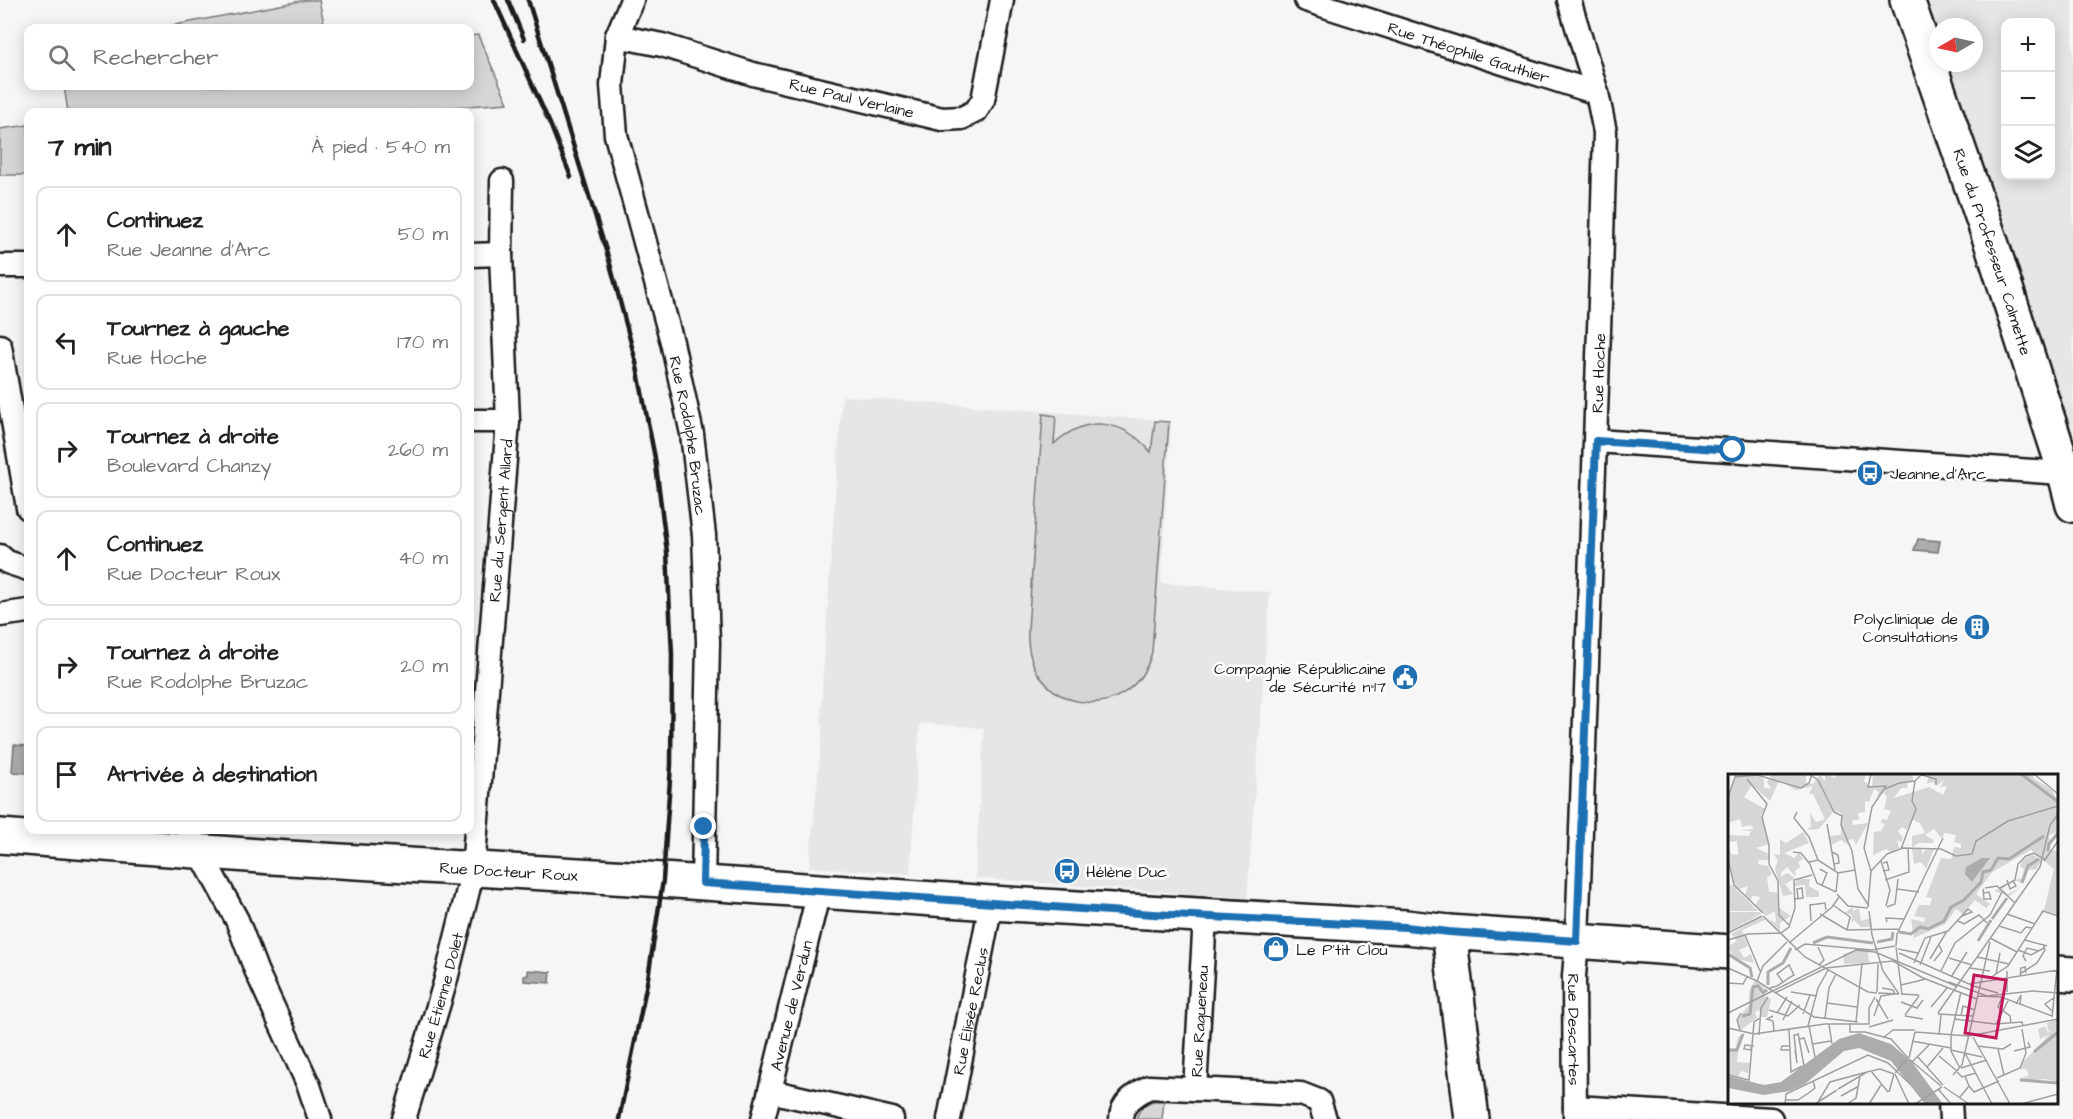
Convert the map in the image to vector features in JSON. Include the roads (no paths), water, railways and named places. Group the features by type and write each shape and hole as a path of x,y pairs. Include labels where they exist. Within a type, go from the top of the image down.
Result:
{"main road":[{"name":"Rue du Professeur Calmette","path":"1907,0 1993,248 2063,466 2073,505"},
{"name":"Rue Docteur Roux","path":"0,836 194,840 473,870 1205,917 1406,927 1728,952"},
{"path":"1449,932 1472,1119"},
{"path":"2058,973 2073,974"}],"street":[{"name":"Rue Rodolphe Bruzac","path":"632,0 617,36 612,85 616,135 672,342 692,434 704,535 708,642 703,883"},
{"name":"Rue Paul Verlaine","path":"617,36 662,45 753,74 880,105 942,119 962,118 976,111 983,100 1002,0"},
{"name":"Rue Théophile Gauthier","path":"1306,0 1597,93"},
{"name":"Rue Hoche","path":"1569,0 1597,93 1605,132 1577,941"},
{"name":"Rue du Sergent Allard","path":"473,870 508,422 501,254 502,181"},
{"path":"474,255 501,254"},
{"path":"0,266 24,266"},
{"path":"0,345 21,426 24,461"},
{"path":"474,421 508,422"},
{"path":"1596,441 2063,473"},
{"path":"0,556 8,562 24,567"},
{"path":"0,615 24,612"},
{"path":"194,840 237,920 256,969 309,1086 320,1119"},
{"name":"Rue Étienne Dolet","path":"404,1119 445,983 473,870"},
{"name":"Avenue de Verdun","path":"763,1119 819,891"},
{"name":"Rue Élisée Reclus","path":"949,1119 991,903"},
{"name":"Rue Ragueneau","path":"1205,917 1195,1089 1301,1094 1319,1101 1325,1119"},
{"name":"Rue Descartes","path":"1575,1113 1574,976 1577,941"},
{"path":"1121,1119 1121,1112 1133,1095 1149,1087 1195,1089"},
{"path":"770,1091 892,1119"},
{"path":"1950,1104 1952,1119"},
{"path":"1575,1113 1771,1119"}],"railway":[{"path":"494,0 550,124 571,177"},
{"path":"508,0 524,39"},
{"path":"528,0 609,260 636,362 655,458 667,552 672,655 671,765 663,880 648,978 619,1119"}],"place":[{"name":"Jeanne d'Arc","path":"1870,473"},
{"name":"Polyclinique de Consultations","path":"1977,627"},
{"name":"Compagnie Républicaine de Sécurité n°17","path":"1405,677"},
{"name":"Hélène Duc","path":"1067,871"},
{"name":"Le P'tit Clou","path":"1276,949"}]}
